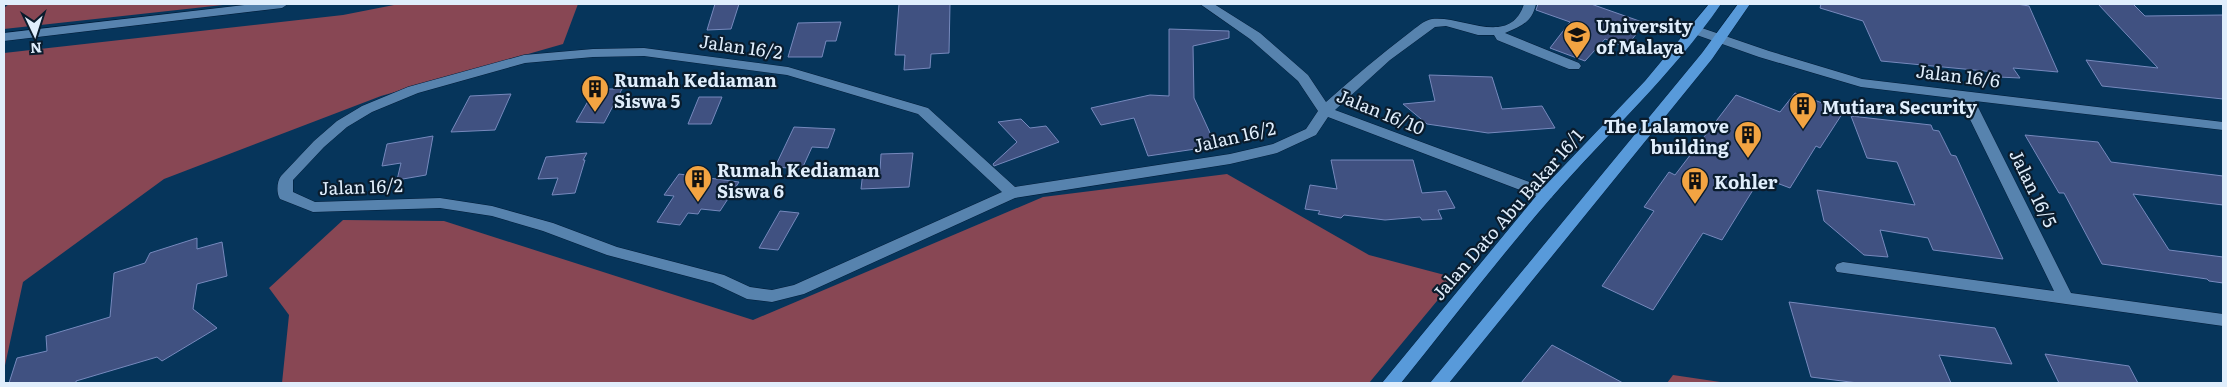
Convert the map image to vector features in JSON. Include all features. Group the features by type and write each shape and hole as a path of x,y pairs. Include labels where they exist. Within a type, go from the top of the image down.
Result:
{"main road":[{"name":"Jalan Dato Abu Bakar 16/1","path":"1391,383 1546,194 1650,84 1696,30 1715,4"},
{"path":"1439,383 1720,38 1744,4"}],"street":[{"path":"4,37 282,4"},
{"name":"Jalan 16/10","path":"1206,4 1255,36 1303,78 1325,111 1546,194"},
{"path":"1530,4 1527,15 1519,23 1498,31 1502,37 1574,66"},
{"name":"Jalan 16/2","path":"1012,192 923,111 788,71 644,52 593,53 524,59 413,90 367,109 342,124 318,144 286,179 285,195 313,208 392,203 440,203 492,211 548,227 614,250 718,279 747,293 772,296 798,290 1012,192 1230,159 1276,148 1311,132 1325,111 1385,57 1432,23 1446,22 1478,31 1498,31"},
{"name":"Jalan 16/6","path":"1696,30 1764,54 1861,83 2223,126"},
{"name":"Jalan 16/5","path":"1965,95 2066,299"},
{"path":"1843,268 2223,320"}],"shaded area":[{"path":"9,4 232,4 4,29 4,8"},
{"path":"399,4 578,4 563,44 381,96 164,179 23,282 4,370 4,53 343,15"},
{"path":"1227,174 1369,255 1456,278 1369,383 282,383 289,315 269,288 343,220 444,221 753,320 1043,197"},
{"path":"1673,375 1727,383 1667,383"}],"building":[{"path":"715,4 739,4 731,29 707,30"},
{"path":"899,4 950,4 949,53 931,54 930,68 904,70 905,55 895,55"},
{"path":"1538,4 1591,4 1645,23 1626,47 1605,39 1585,61 1550,48 1570,22 1536,10"},
{"path":"1821,4 2017,4 2029,6 2058,72 2013,68 2020,78 1998,77 1995,72 1881,61 1863,21 1820,8"},
{"path":"2098,4 2133,4 2145,16 2223,15 2223,99 2102,86 2086,60 2158,68"},
{"path":"841,22 836,41 826,41 822,57 788,57 798,23"},
{"path":"1169,29 1229,31 1229,38 1193,46 1194,98 1216,146 1148,156 1134,118 1101,125 1091,108 1150,95 1169,96"},
{"path":"1429,75 1492,77 1502,109 1542,106 1555,128 1488,133 1427,124 1403,104 1435,101"},
{"name":"Rumah Kediaman Siswa 5","path":"595,89 622,89 604,123 576,122"},
{"path":"1795,93 1844,111 1820,148 1816,146 1790,188 1761,177 1722,240 1703,233 1653,310 1602,286 1654,211 1644,207 1669,172 1675,175 1736,95 1780,112"},
{"path":"511,94 495,130 451,132 470,96"},
{"path":"699,97 722,97 711,124 688,124"},
{"path":"1851,116 1931,125 1933,130 1939,131 1951,155 1956,156 2003,259 1933,250 1928,238 1880,230 1888,257 1864,255 1824,221 1817,190 1915,205 1897,162 1867,158"},
{"path":"1021,119 1030,128 1046,126 1059,142 994,166 993,164 1017,142 998,122"},
{"path":"794,127 835,129 828,148 812,147 802,169 775,167"},
{"path":"2025,135 2098,142 2111,162 2223,176 2223,205 2133,194 2169,250 2223,257 2223,283 2102,264 2064,193 2059,193"},
{"path":"433,136 426,175 397,180 401,163 382,166 387,144"},
{"path":"587,153 583,160 585,160 575,193 552,195 558,178 538,179 546,157"},
{"path":"913,153 909,187 861,189 863,171 880,171 881,154"},
{"path":"1331,160 1413,160 1422,193 1446,191 1455,208 1438,210 1442,219 1422,220 1420,217 1385,220 1344,215 1341,218 1318,214 1320,211 1305,209 1310,185 1337,189"},
{"name":"Rumah Kediaman Siswa 6","path":"679,174 739,182 720,211 701,209 698,214 688,213 680,225 657,222 674,196 664,195"},
{"path":"780,211 799,213 778,250 759,248"},
{"path":"197,238 197,249 222,242 227,276 197,284 193,309 217,328 162,361 157,357 76,381 76,383 9,383 17,358 47,351 46,336 110,317 114,273 145,263 150,253"},
{"path":"1789,302 1995,328 2012,364 1939,355 1951,383 1858,383 1811,377"},
{"path":"1552,345 1623,383 1521,383"},
{"path":"2045,354 2129,366 2138,383 2059,383"}],"place":[{"name":"University of Malaya","path":"1577,59"},
{"name":"Rumah Kediaman Siswa 5","path":"595,113"},
{"name":"Mutiara Security","path":"1803,130"},
{"name":"The Lalamove building","path":"1748,159"},
{"name":"Rumah Kediaman Siswa 6","path":"698,203"},
{"name":"Kohler","path":"1695,205"}]}
